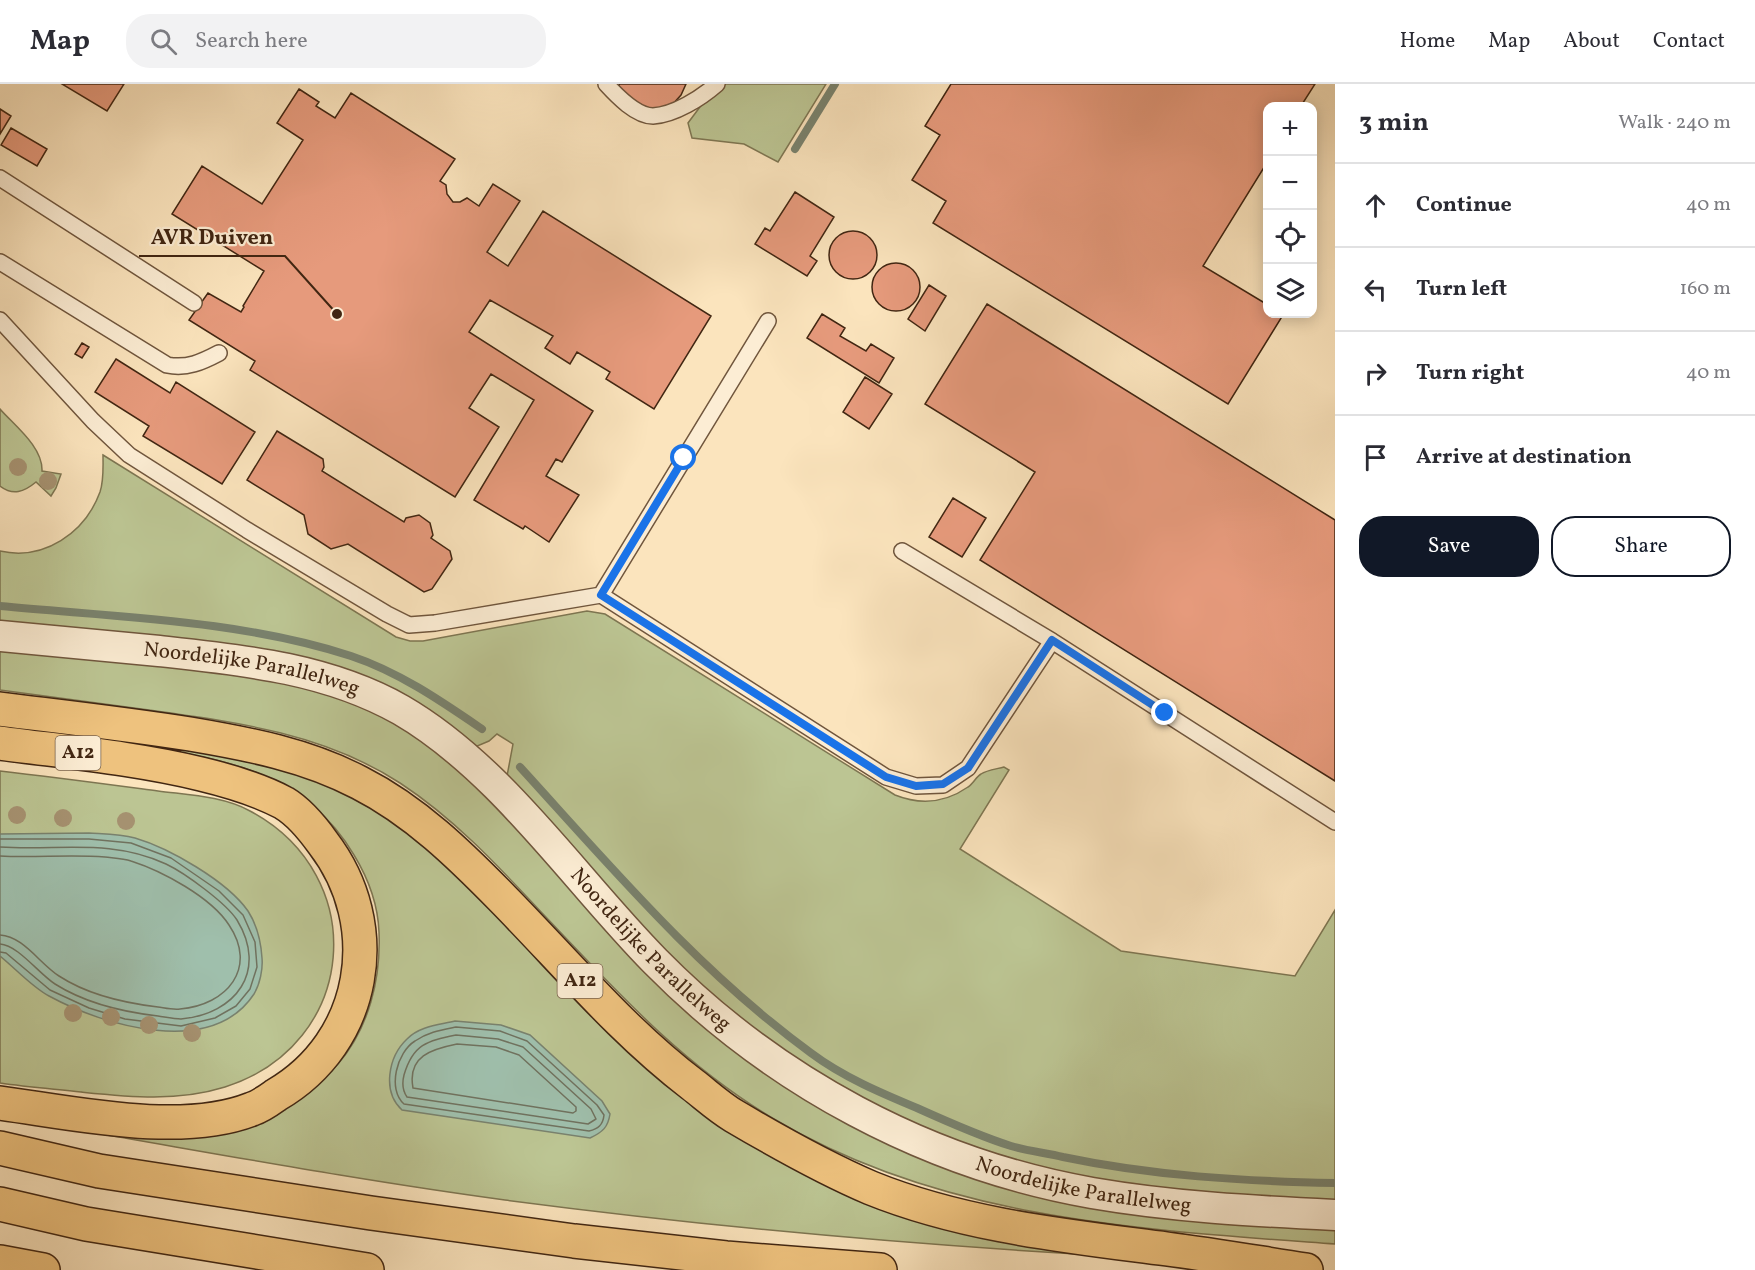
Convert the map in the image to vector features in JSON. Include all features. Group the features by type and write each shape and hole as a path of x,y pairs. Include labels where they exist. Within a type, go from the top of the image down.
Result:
{"highway":[{"name":"A12","path":"0,709 244,743 292,755 361,783 394,803 439,837 503,898 608,1011 669,1067 729,1113 800,1154 872,1188 929,1207 998,1224 1072,1238 1170,1249 1306,1270"},
{"name":"A12","path":"0,743 156,763 255,789 287,805 315,831 336,860 351,891 357,915 360,951 353,1000 337,1035 319,1061 290,1087 254,1109 216,1120 135,1120 0,1103"},
{"path":"0,1148 99,1172 370,1214 726,1258 880,1270"},
{"path":"0,1204 86,1224 367,1270"},
{"path":"0,1262 44,1270"}],"street":[{"name":"Noordelijke Parallelweg","path":"0,636 230,658 284,668 331,679 402,711 478,768 654,961 700,1004 793,1074 828,1096 895,1132 957,1157 1029,1178 1090,1192 1221,1209 1335,1215"}],"lane":[{"path":"606,84 624,104 651,116 681,108 707,93 717,84"},
{"path":"0,178 194,303"},
{"path":"0,262 167,365 178,367 189,365 219,353"},
{"path":"0,320 93,422 129,455 247,530 387,614 410,625 435,624 601,595 886,777 916,786 943,784 968,768 1052,640"},
{"path":"601,595 768,321"},
{"path":"902,551 1052,640 1335,822"}],"green space":[{"path":"717,84 826,84 778,162 744,144 692,138 688,123"},
{"path":"0,409 33,445 41,462 42,471 61,474 51,496 36,482 14,492 0,486"},
{"path":"103,455 396,637 410,641 423,641 587,611 605,614 895,795 923,801 941,799 968,787 979,775 1004,767 1009,770 960,849 1121,951 1295,976 1335,910 1335,1210 1083,1185 902,1128 713,1008 507,776 513,744 497,734 489,741 475,747 394,699 0,630 0,551 32,552 47,548 61,541 73,531 93,507 100,492 103,478"},
{"path":"0,642 338,688 446,750 673,988 953,1161 1335,1221 1335,1244 1191,1233 1046,1214 975,1199 906,1179 839,1153 774,1119 741,1098 680,1051 598,972 476,845 440,812 400,783 371,766 341,753 311,742 247,725 0,690"},
{"path":"0,719 191,744 317,775 421,836 748,1139 1150,1258 827,1235 585,1210 399,1185 84,1131 311,1089 338,1064 349,1050 365,1019 378,967 377,912 364,873 333,826 310,803 284,786 256,772 225,762 127,745 0,729"},
{"path":"0,771 217,799 250,811 289,840 316,876 331,916 333,958 324,998 302,1035 269,1066 225,1087 189,1095 135,1097 0,1083"}],"water":[{"path":"89,833 129,837 164,849 212,877 239,900 248,911 260,940 261,972 254,994 235,1014 212,1026 185,1031 156,1030 127,1025 98,1017 49,996 30,983 0,956 0,834"},
{"path":"455,1021 501,1025 530,1035 602,1101 610,1114 606,1126 590,1138 402,1110 396,1103 390,1084 395,1055 407,1039 418,1031"}],"building":[{"path":"62,84 124,84 107,111"},
{"path":"619,84 686,84 681,95 672,105 646,110 620,90"},
{"path":"951,84 1315,84 1304,102 1263,102 1263,169 1203,266 1263,302 1263,318 1281,318 1228,404 933,223 946,201 912,180 940,135 925,126"},
{"path":"299,89 319,102 316,106 335,118 351,93 455,159 440,181 446,185 447,194 453,202 460,202 467,198 479,206 493,184 520,201 487,252 508,266 543,211 711,316 654,409 606,379 610,372 577,352 570,364 545,348 553,336 490,300 469,332 593,411 562,462 556,459 546,476 579,495 549,542 525,526 523,529 474,500 534,400 491,374 469,408 499,427 455,497 250,370 255,361 189,320 208,293 241,312 264,271 172,214 202,166 262,204 303,140 277,123"},
{"path":"0,109 11,116 0,134"},
{"path":"11,128 47,149 37,166 1,145"},
{"path":"795,192 834,217 810,256 817,261 807,276 755,244 765,228 770,231"},
{"path":"848,231 858,231 873,241 877,255 876,264 867,275 858,279 848,279 833,269 829,260 829,250 839,235"},
{"path":"891,263 901,263 916,273 920,287 919,296 910,307 901,311 891,311 876,301 872,292 872,282 882,267"},
{"path":"929,285 946,296 925,331 908,319"},
{"path":"987,304 1335,520 1335,781 980,560 1035,472 925,404"},
{"path":"822,314 845,328 840,336 866,351 871,344 894,358 879,383 807,338"},
{"path":"82,343 89,347 82,358 75,354"},
{"path":"116,359 170,393 176,382 255,432 222,484 143,436 149,426 95,392"},
{"path":"865,377 892,394 869,429 843,412"},
{"path":"277,431 323,459 322,471 404,522 406,518 419,515 430,523 433,535 431,538 450,551 452,559 432,589 424,592 348,544 331,549 308,534 304,515 247,480"},
{"path":"953,498 986,518 962,557 929,537"}],"waterway":[{"path":"795,149 835,84"},
{"path":"0,606 222,627 309,644 351,656 386,670 435,698 482,729"},
{"path":"520,767 623,881 694,954 770,1022 836,1070 862,1084 975,1133 1024,1149 1164,1173 1266,1181 1335,1183"}],"place":[{"name":"AVR Duiven","path":"337,314"}],"route":[{"path":"684,458 601,595 886,777 916,786 943,784 968,768 1052,640 1165,713"}]}
